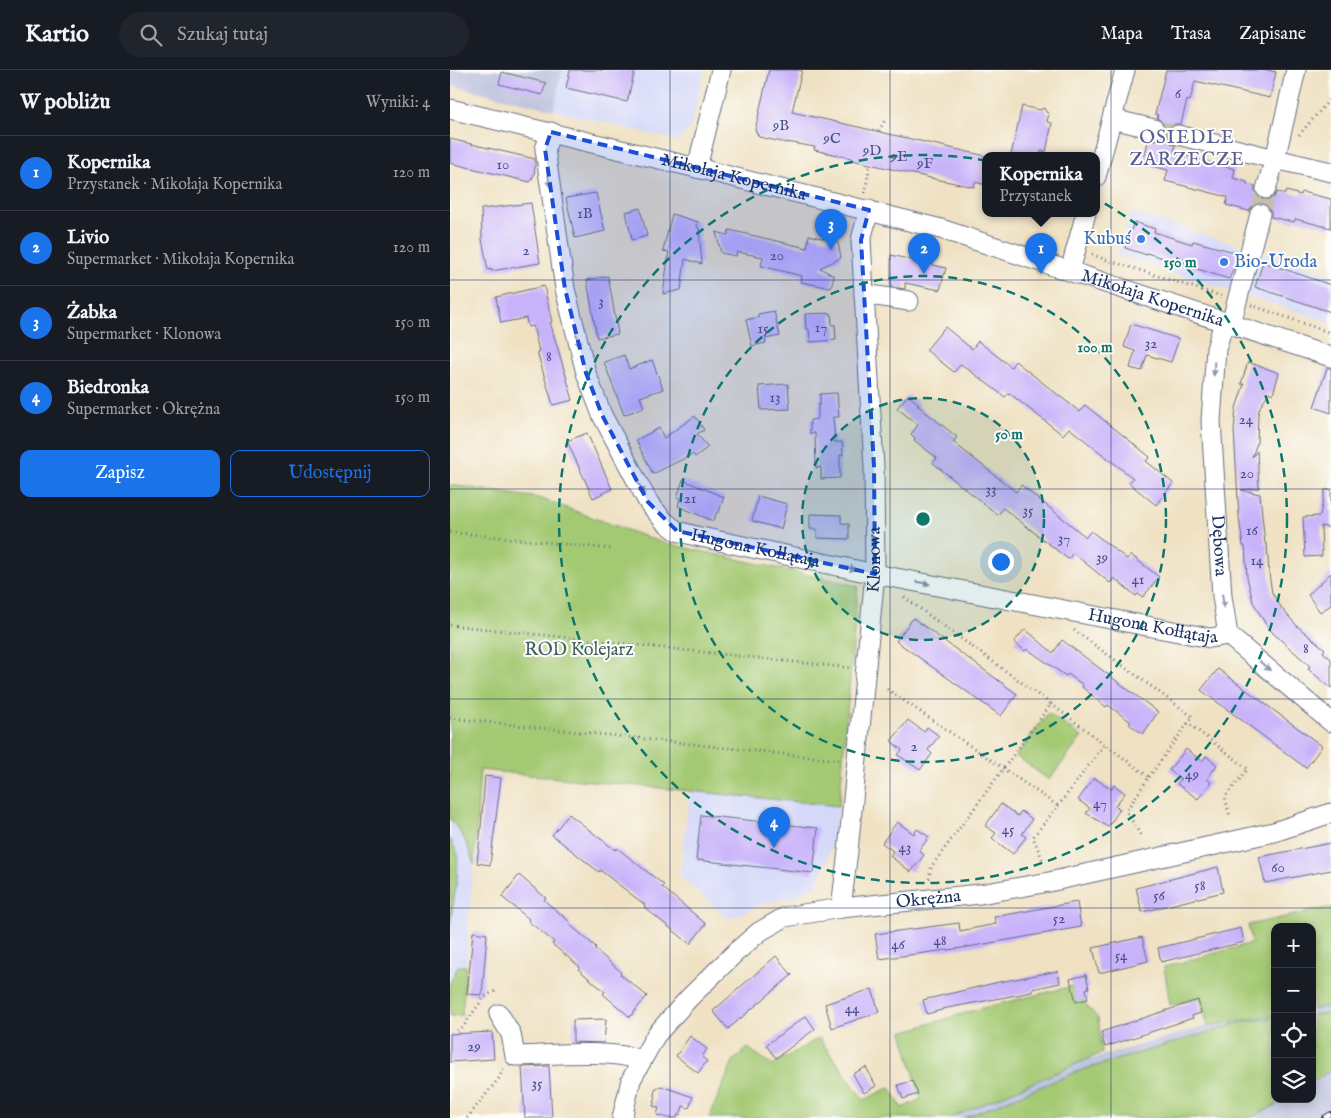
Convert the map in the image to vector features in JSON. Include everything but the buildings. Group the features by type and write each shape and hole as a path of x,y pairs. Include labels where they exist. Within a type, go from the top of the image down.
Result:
{"street":[{"path":"697,168 720,70"},
{"path":"1100,162 1125,70"},
{"path":"1266,189 1296,70"},
{"name":"Mikołaja Kopernika","path":"450,109 697,168 866,204 1331,357"},
{"path":"1112,119 1154,129"},
{"name":"Hugona Kołłątaja","path":"551,132 545,149 565,289 586,373 602,415 648,502 664,521 676,530 696,536 875,574 1210,638 1228,634"},
{"path":"1178,135 1331,172"},
{"name":"Klonowa","path":"841,908 875,574 874,467 861,240 866,204"},
{"name":"Dębowa","path":"1228,634 1222,596 1211,421 1216,349 1237,301 1260,214"},
{"path":"1070,271 1085,217"},
{"path":"864,294 909,301"},
{"path":"1228,634 1331,722"},
{"name":"Okrężna","path":"622,1118 631,1080 656,1035 689,998 736,952 759,932 785,916 841,908 980,894 1049,882 1274,832 1331,813"},
{"path":"499,1014 512,1034 515,1056 610,1054 627,1055 642,1060"}],"path":[{"path":"1296,138 1331,98"},
{"path":"879,131 886,118"},
{"path":"866,204 870,164"},
{"path":"1097,255 1100,258 1331,333"},
{"path":"450,532 612,550"},
{"path":"899,594 1150,777"},
{"path":"1071,611 1068,626 1193,717 1126,811 1142,837"},
{"path":"450,625 856,668"},
{"path":"887,689 1058,806"},
{"path":"929,880 931,867 1051,704"},
{"path":"450,718 842,760"},
{"path":"1188,723 1248,769 1225,797 1230,817"},
{"path":"1043,861 1033,837 1105,744"},
{"path":"457,1030 465,1024 484,997 497,990"},
{"path":"467,1118 499,1078 508,1060 515,1056"}],"highlighted area":[{"path":"551,132 869,210 861,240 874,467 875,574 677,531 648,502 602,415 586,373 565,289 545,149"}],"shaded area":[{"path":"450,70 562,70 554,110 450,85"},
{"path":"562,70 704,70 691,126 679,141 554,110"},
{"path":"1131,212 1331,274 1331,322 1117,255"},
{"path":"450,767 480,770 462,1015 450,1016"},
{"path":"690,791 839,806 831,850 817,885 794,897 763,904 729,919 680,875"},
{"path":"1331,1005 1331,1118 950,1118 1084,1061 1241,1016 1271,1012 1271,1103 1316,1103 1316,1007"}],"green space":[{"name":"ROD Kolejarz","path":"450,485 539,498 660,542 858,586 839,806 480,770 474,865 462,835 450,820"},
{"path":"1048,713 1082,737 1049,780 1016,756"},
{"path":"450,839 458,854 457,878 450,926"},
{"path":"1331,907 1331,1006 1316,1008 1316,923 1271,923 1271,1016 1208,1026 1200,997 1170,1005 1164,967 1252,943 1248,925"},
{"path":"458,966 466,966 462,1015 450,1016 450,982"},
{"path":"1077,985 1086,1005 1098,1018 1102,1053 950,1118 709,1118 733,1061 748,1048 772,1065 819,1038 864,1100 890,1087 902,1108 921,1099 902,1032 982,1008"},
{"path":"1331,1013 1331,1070 1316,1079 1316,1058 1316,1015"},
{"path":"1271,1018 1271,1103 1280,1103 1250,1118 964,1118 1079,1071 1246,1021"}],"tunnel":[{"path":"1154,129 1178,135"},
{"path":"1260,214 1266,189"}],"railway":[{"path":"1324,1118 1331,1114"}],"place":[{"name":"Kubuś","path":"1141,239"},
{"name":"Żabka","path":"831,250"},
{"name":"Bio-Uroda","path":"1224,262"},
{"name":"Livio","path":"924,274"},
{"name":"Kopernika","path":"1041,274"},
{"name":"Biedronka","path":"774,848"}],"district":[{"name":"OSIEDLE ZARZECZE","path":"1187,149"}]}
